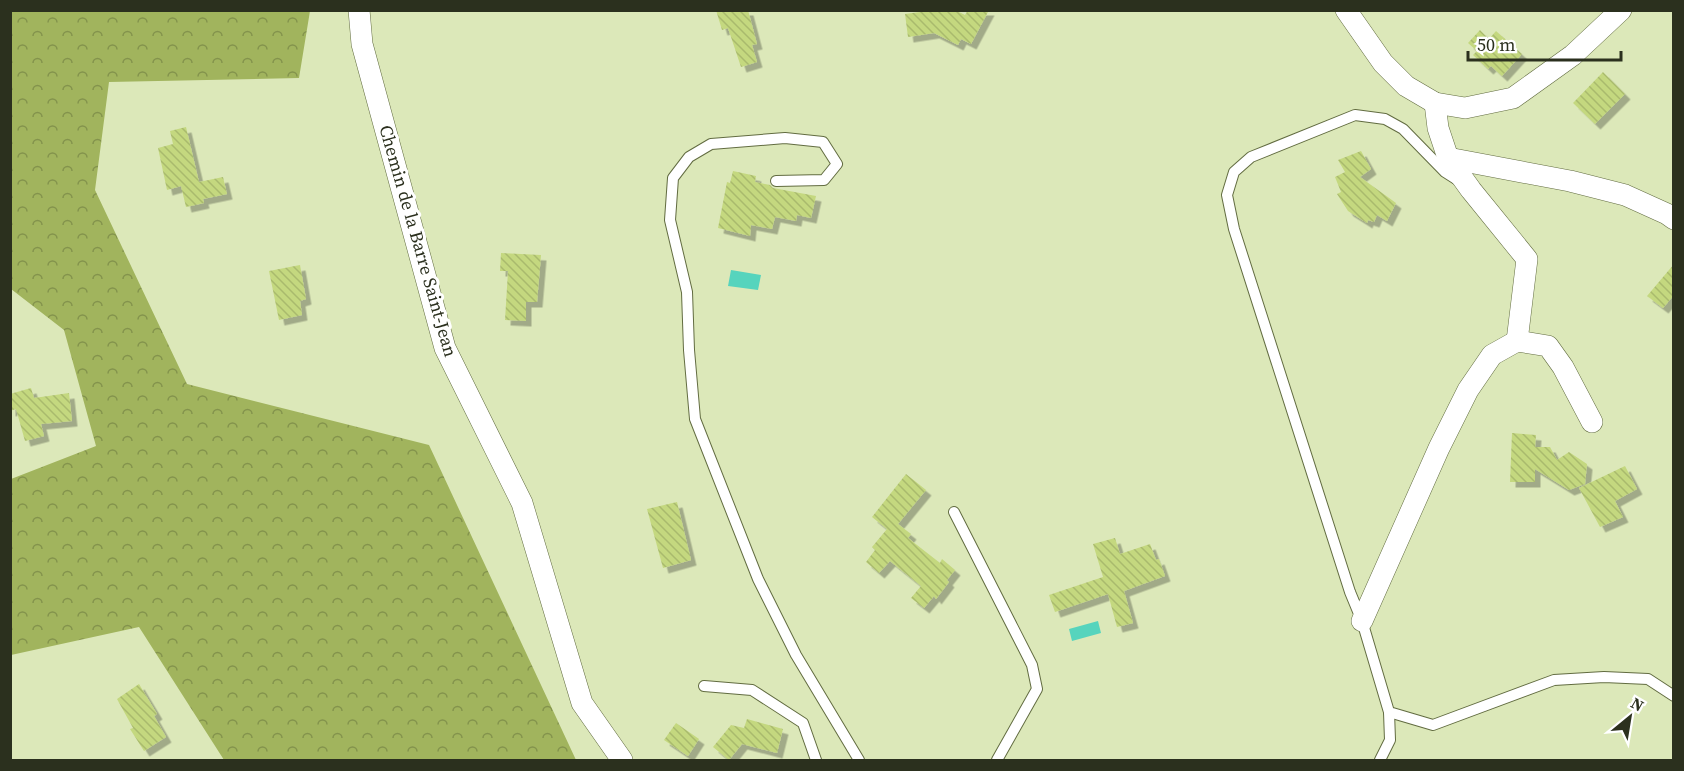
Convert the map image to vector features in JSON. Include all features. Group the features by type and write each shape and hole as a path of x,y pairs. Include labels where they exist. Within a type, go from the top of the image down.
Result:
{"street":[{"name":"Chemin de la Barre Saint-Jean","path":"359,10 362,44 445,348 522,503 582,703 622,760"},
{"path":"1346,10 1383,63 1406,86 1435,103 1465,108 1513,98 1573,55 1621,10"},
{"path":"1435,103 1438,128 1448,158 1527,259 1517,341"},
{"path":"1448,158 1570,181 1625,195 1674,219"},
{"path":"1362,621 1439,448 1468,390 1492,355 1517,341 1548,346 1563,367 1592,422"}],"lane":[{"path":"1380,760 1390,740 1389,712 1362,621 1350,592 1234,229 1227,195 1234,172 1251,157 1354,116 1385,119 1403,129 1445,171 1471,190"},
{"path":"776,181 824,180 837,164 823,142 774,139 711,144 689,157 673,178 670,220 687,292 688,350 695,419 758,579 796,655 859,760"},
{"path":"954,512 1032,665 1037,689 997,760"},
{"path":"1389,712 1433,725 1554,680 1604,677 1648,680 1674,696"},
{"path":"704,686 752,690 802,723 816,760"}],"green space":[{"path":"10,11 310,11 299,78 109,82 95,190 187,384 429,445 576,760 224,760 139,627 11,655 11,479 96,446 64,330 11,289"}],"water":[{"path":"731,270 761,275 758,290 728,286"},
{"path":"1098,621 1101,633 1072,641 1069,629"}],"building":[{"path":"716,10 748,10 757,44 752,45 757,62 741,67 728,28 722,30"},
{"path":"955,10 965,15 968,10 989,10 971,44 961,39 958,45 934,33 908,37 905,14"},
{"path":"1480,30 1489,39 1496,31 1522,54 1502,76 1491,66 1488,69 1473,55 1477,51 1468,43"},
{"path":"1603,72 1625,94 1595,124 1573,103"},
{"path":"186,127 199,182 223,177 227,194 203,199 204,203 186,207 181,186 167,190 158,148 173,144 170,131"},
{"path":"1361,151 1371,169 1360,177 1396,203 1387,221 1377,215 1374,222 1368,220 1367,223 1348,211 1337,194 1341,192 1335,177 1345,172 1338,160"},
{"path":"733,171 756,176 755,182 770,185 773,188 816,196 811,218 797,215 796,221 775,217 772,229 751,225 750,236 718,228 727,182 730,183"},
{"path":"501,253 541,255 537,302 526,302 526,321 505,320 508,271 500,271"},
{"path":"1674,264 1674,295 1663,308 1647,296"},
{"path":"300,265 306,299 300,301 302,315 279,320 269,271"},
{"path":"31,388 34,398 69,393 72,421 41,424 44,436 25,441 16,409 10,411 10,394"},
{"path":"1512,433 1536,435 1535,447 1550,447 1557,460 1569,452 1587,464 1585,484 1569,490 1535,469 1535,482 1510,482"},
{"path":"1625,466 1637,489 1615,501 1623,517 1600,527 1579,488"},
{"path":"906,474 926,490 898,524 911,534 908,538 940,563 942,559 955,570 936,599 934,596 924,608 911,598 921,586 890,561 879,573 866,562 875,550 872,547 887,529 872,517"},
{"path":"677,502 691,560 663,568 647,509"},
{"path":"1115,538 1120,554 1150,544 1165,576 1124,591 1133,623 1117,627 1108,594 1055,612 1049,595 1103,577 1093,544"},
{"path":"139,684 157,714 154,716 166,737 144,751 130,729 133,728 117,699"},
{"path":"747,719 783,729 777,753 742,744 729,760 713,747 731,725 744,728"},
{"path":"676,723 699,739 688,756 664,740"}]}
